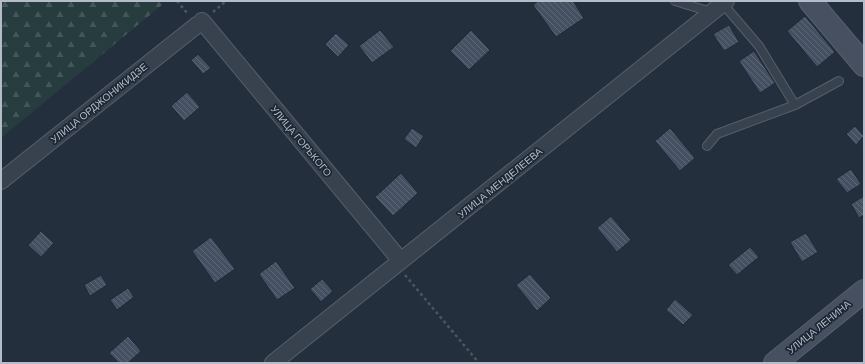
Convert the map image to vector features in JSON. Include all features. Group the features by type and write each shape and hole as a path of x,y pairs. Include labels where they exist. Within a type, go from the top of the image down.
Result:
{"street":[{"path":"810,1 864,65"},
{"name":"УЛИЦА МЕНДЕЛЕЕВА","path":"273,363 720,6"},
{"name":"УЛИЦА ГОРЬКОГО","path":"199,23 399,263"},
{"name":"УЛИЦА ОРДЖОНИКИДЗЕ","path":"1,181 199,23"},
{"name":"УЛИЦА ЛЕНИНА","path":"775,363 864,291"}],"lane":[{"path":"675,1 720,6 759,46 795,105"},
{"path":"707,146 717,134 795,105 840,81"}],"path":[{"path":"399,263 479,363"}],"green space":[{"path":"1,1 159,1 162,5 1,138"}],"building":[{"path":"538,1 573,1 584,18 556,37 533,5"},
{"path":"805,16 835,52 817,67 787,31"},
{"path":"729,25 739,42 724,51 713,34"},
{"path":"380,30 394,47 372,63 359,46"},
{"path":"471,30 490,50 469,70 450,51"},
{"path":"336,33 349,45 338,57 325,44"},
{"path":"754,51 775,83 760,93 739,61"},
{"path":"198,54 211,68 203,74 191,60"},
{"path":"187,92 200,107 184,121 171,106"},
{"path":"855,126 864,136 856,145 846,134"},
{"path":"412,128 424,136 416,148 404,139"},
{"path":"670,128 695,158 680,171 655,141"},
{"path":"851,169 861,184 847,193 836,179"},
{"path":"401,173 418,193 393,216 375,197"},
{"path":"864,196 864,215 859,218 851,204"},
{"path":"611,216 631,240 617,252 597,228"},
{"path":"41,231 54,243 41,257 28,245"},
{"path":"806,233 818,252 802,262 790,242"},
{"path":"211,237 235,269 215,283 192,251"},
{"path":"750,247 759,257 737,275 728,265"},
{"path":"276,261 295,288 277,300 259,274"},
{"path":"530,274 551,298 537,311 516,285"},
{"path":"101,275 107,285 90,296 84,285"},
{"path":"322,279 333,291 321,302 310,289"},
{"path":"128,288 134,297 117,310 110,300"},
{"path":"675,299 693,315 683,325 666,310"},
{"path":"128,336 141,351 128,363 119,363 109,353"}]}
